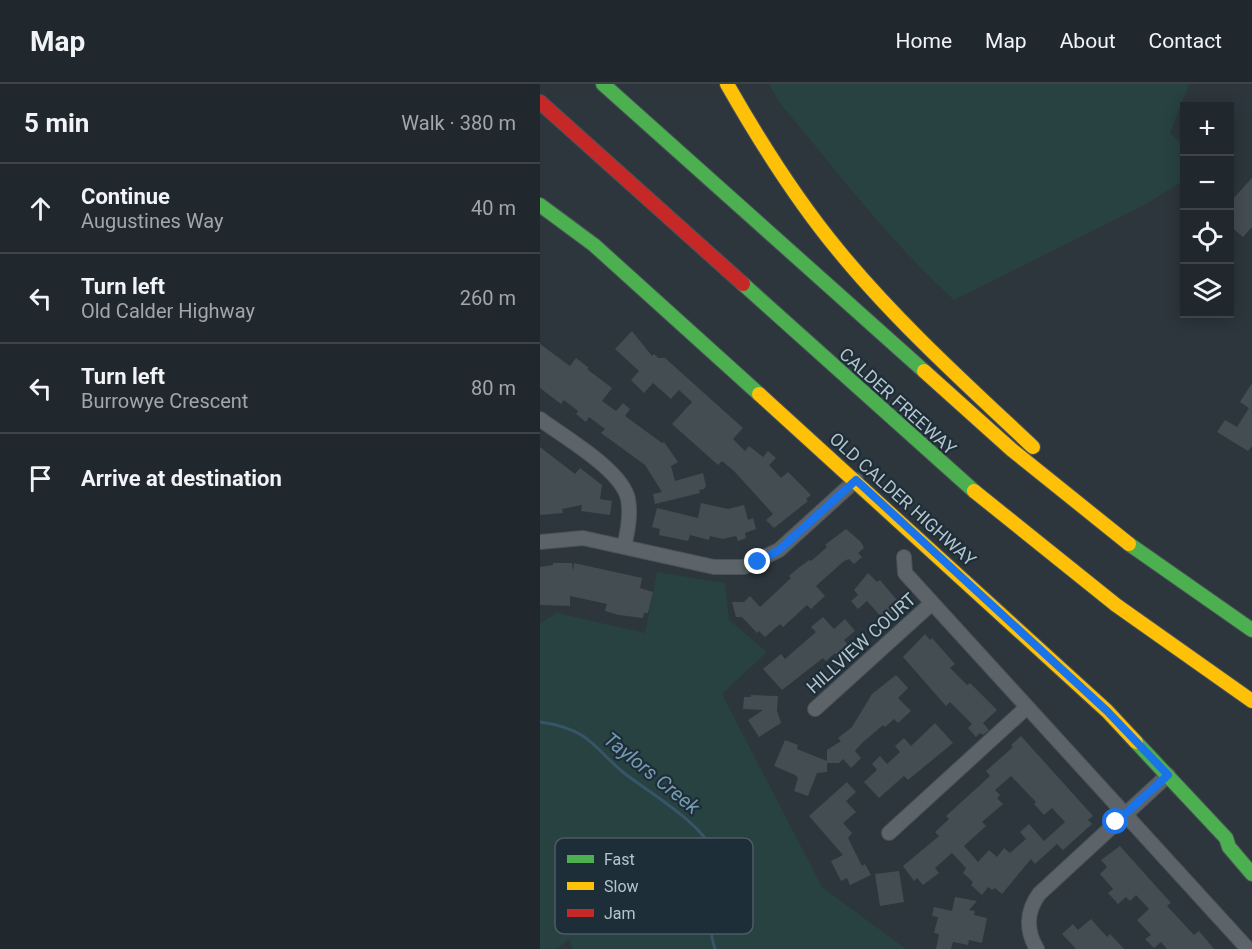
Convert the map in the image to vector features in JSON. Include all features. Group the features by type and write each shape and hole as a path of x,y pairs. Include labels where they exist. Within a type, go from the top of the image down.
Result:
{"main road":[{"path":"603,84 1012,450 1114,533 1252,628"},
{"path":"727,84 774,166 838,250 937,356 1046,459 1161,556 1252,628"},
{"name":"CALDER FREEWAY","path":"540,105 981,497 1116,605 1252,700"},
{"name":"OLD CALDER HIGHWAY","path":"540,205 594,245 856,480 1107,711 1226,838 1229,847 1252,874"},
{"name":"OLD CALDER HIGHWAY","path":"1226,838 1236,841 1252,858"}],"street":[{"path":"540,419 607,469 624,488 629,510 624,546"},
{"path":"540,542 583,538 714,567 744,567 779,550 856,480"},
{"path":"904,557 905,573 1248,949"},
{"name":"HILLVIEW COURT","path":"815,709 932,603"},
{"path":"889,833 1027,707"},
{"path":"1037,949 1030,934 1029,918 1034,902 1168,775"}],"green space":[{"path":"769,84 1189,84 1182,102 1180,102 1170,133 1180,142 1180,183 1148,203 954,300 907,254 779,102"},
{"path":"657,572 725,583 729,620 767,652 722,694 822,887 906,949 573,949 569,939 558,948 540,949 540,623 557,613 645,633"}],"building":[{"path":"1252,178 1252,227 1243,237 1234,229 1234,198"},
{"path":"632,331 652,356 654,354 658,358 665,358 743,428 733,439 745,451 749,446 763,457 768,451 776,458 769,465 781,478 788,472 811,495 806,499 808,501 774,528 766,520 773,514 734,471 722,461 718,465 672,424 692,402 679,390 671,399 653,383 644,393 631,380 639,371 615,349"},
{"path":"540,344 570,366 576,358 612,388 602,401 616,411 623,403 630,409 625,416 662,443 664,442 678,462 671,466 675,481 703,473 706,486 704,489 699,490 700,493 655,504 653,494 662,492 645,465 601,433 605,429 589,417 586,422 576,414 578,411 564,400 561,404 540,388"},
{"path":"1252,383 1252,446 1248,451 1217,432 1225,420 1237,427 1249,408 1240,402"},
{"path":"540,447 575,474 580,468 602,485 600,499 612,501 610,515 581,511 582,505 562,509 563,513 540,515"},
{"path":"701,503 728,509 744,505 748,520 753,518 756,529 745,533 746,538 738,541 736,536 723,539 710,536 709,540 690,535 688,541 659,535 660,529 652,527 657,508 698,518"},
{"path":"846,529 861,542 864,548 858,553 862,557 854,564 849,559 844,561 816,586 825,596 811,609 807,605 783,627 780,624 765,637 759,631 757,633 742,617 736,617 732,602 744,602 750,596 760,607 791,578 789,576 809,560 811,561 827,547 825,545"},
{"path":"553,563 572,563 573,571 574,563 642,578 640,588 653,592 648,613 644,613 643,618 619,615 605,611 607,604 570,596 570,606 540,605 540,567 553,565"},
{"path":"868,573 877,582 880,580 901,605 884,620 867,601 858,609 851,601 858,595 854,590"},
{"path":"823,617 834,629 845,619 855,631 844,640 849,646 837,656 835,653 826,661 823,658 782,690 763,669 781,654 785,659 816,632 811,627"},
{"path":"925,634 930,640 932,638 955,664 950,668 967,685 970,683 997,710 983,723 989,730 983,735 980,733 976,737 968,728 972,724 950,702 946,706 903,657"},
{"path":"896,675 908,688 898,698 911,711 898,723 894,719 885,727 883,725 862,743 855,751 861,758 851,768 843,759 839,763 827,763 827,750 841,741 838,738 852,727 872,694"},
{"path":"751,695 778,696 777,711 781,723 759,737 748,720 763,710 743,709 744,697 751,697"},
{"path":"935,723 953,743 908,780 904,776 879,798 864,782 877,770 872,764 880,756 887,764 900,752 895,746 904,738 911,746"},
{"path":"1021,736 1093,816 1088,820 1092,824 1063,850 1057,844 1035,864 1031,859 1002,894 995,888 992,890 988,887 982,895 971,885 973,882 963,873 966,868 952,853 935,868 939,873 923,885 917,878 914,881 903,866 939,836 935,832 949,819 946,816 990,776 986,771 1013,747 1011,745","holes":["1011,776 1036,802 1034,804 1044,815 1052,808 1065,822 1044,841 1029,824 1020,832 1026,839 1010,853 1004,848 997,857 989,850 978,862 964,846 986,826 982,822 1003,804 997,798 1000,795 995,790"]},
{"path":"785,740 798,745 797,749 827,761 827,772 817,773 808,796 794,791 798,778 795,775 774,766"},
{"path":"847,782 856,792 846,801 856,812 843,823 852,833 848,838 862,866 865,864 871,875 850,885 847,878 841,881 831,861 843,855 809,816"},
{"path":"1120,846 1171,903 1167,906 1194,935 1199,931 1214,949 1167,949 1161,942 1154,948 1145,939 1151,935 1137,920 1149,909 1136,895 1130,901 1126,897 1118,904 1108,893 1113,889 1100,874 1107,867 1101,860"},
{"path":"899,871 904,902 880,906 875,874"},
{"path":"955,897 977,901 969,910 975,911 974,915 987,918 982,943 969,940 968,945 953,942 951,949 936,949 939,934 934,933 938,917 932,916 934,907 952,911"},
{"path":"1091,919 1107,937 1110,934 1124,949 1076,949 1062,934 1073,924 1078,930"}],"waterway":[{"name":"Taylors Creek","path":"540,722 562,727 583,736 624,773 685,818 704,838"},
{"name":"Taylors Creek","path":"712,934 715,949"}],"traffic: fast":[{"path":"603,84 924,371"},
{"path":"540,205 594,245 759,394"},
{"path":"743,284 974,491"},
{"path":"1129,544 1252,630"},
{"path":"1136,742 1226,838 1229,847 1252,874"}],"traffic: slow":[{"path":"727,84 779,169 838,250 907,327 1033,447"},
{"path":"924,371 1012,450 1129,544"},
{"path":"759,394 1107,711 1136,742"},
{"path":"974,491 1116,605 1252,701"}],"traffic: jam":[{"path":"540,102 743,284"}],"route":[{"path":"758,562 779,550 856,480 1107,711 1168,775 1116,822"}]}
